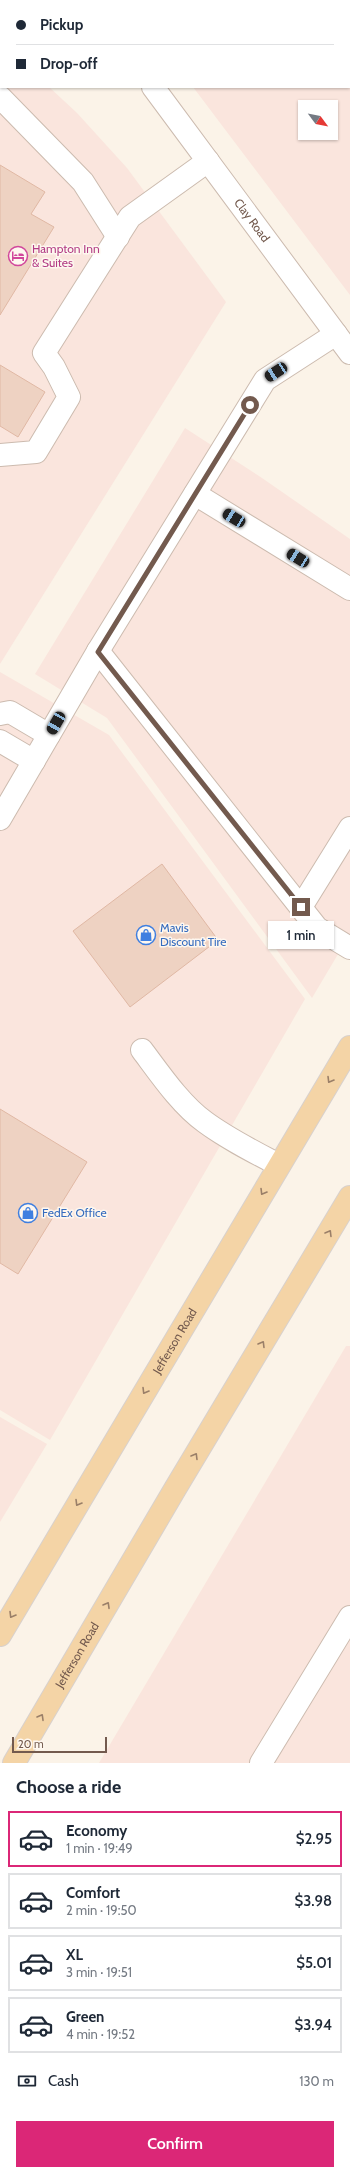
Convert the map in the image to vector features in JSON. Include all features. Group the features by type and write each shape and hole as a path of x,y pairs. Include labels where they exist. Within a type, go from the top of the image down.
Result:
{"main road":[{"name":"Jefferson Road","path":"0,1635 350,1047"},
{"name":"Jefferson Road","path":"14,1763 175,1489 350,1197"}],"street":[{"name":"Clay Road","path":"154,88 350,353"},
{"path":"0,97 83,182 118,237"},
{"path":"0,455 36,452 69,397 54,367 44,353 130,217 208,161"},
{"path":"0,819 98,652 265,380 336,334"},
{"path":"195,494 350,589"},
{"path":"98,652 317,928 350,948"},
{"path":"0,714 10,712 49,735"},
{"path":"0,741 34,761"},
{"path":"301,907 350,828"},
{"path":"142,1050 170,1088 203,1121 226,1136 280,1165"},
{"path":"261,1763 350,1617"}],"shaded area":[{"path":"0,88 50,88 77,113 127,168 226,302 0,664"},
{"path":"194,88 350,88 350,295"},
{"path":"185,428 262,478 350,539 350,934 312,998 107,718 35,674"},
{"path":"0,672 109,735 305,999 50,1440 0,1410"},
{"path":"346,1346 350,1346 350,1763 99,1763"},
{"path":"0,1417 47,1444 0,1522"}],"building":[{"name":"Hampton Inn & Suites","path":"0,165 45,192 31,214 54,227 0,315"},
{"path":"0,365 45,392 18,437 0,426"},
{"name":"Mavis Discount Tire","path":"162,864 218,940 130,1007 73,931"},
{"name":"FedEx Office","path":"0,1109 87,1162 18,1274 0,1263"}],"place":[{"name":"Hampton Inn & Suites","path":"18,256"},
{"name":"Mavis Discount Tire","path":"146,935"},
{"name":"FedEx Office","path":"28,1213"}],"route":[{"path":"250,405 98,652 301,907"}]}
